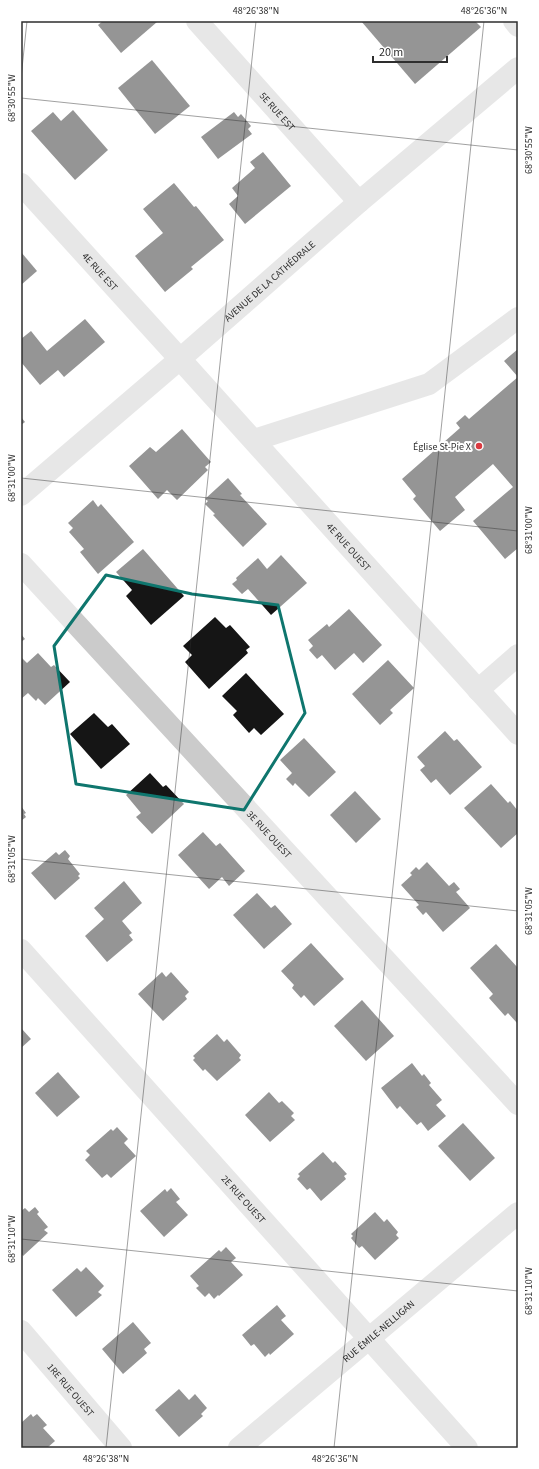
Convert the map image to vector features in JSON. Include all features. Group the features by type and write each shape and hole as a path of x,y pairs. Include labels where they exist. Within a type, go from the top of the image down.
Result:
{"street":[{"name":"5E RUE EST","path":"197,21 358,202"},
{"path":"514,21 518,26"},
{"name":"AVENUE DE LA CATHÉDRALE","path":"21,495 180,359 358,202 518,68"},
{"name":"4E RUE EST","path":"21,184 180,359"},
{"path":"254,440 429,384 518,318"},
{"name":"4E RUE OUEST","path":"180,359 518,734"},
{"name":"3E RUE OUEST","path":"21,564 518,1104"},
{"path":"478,690 518,655"},
{"name":"2E RUE OUEST","path":"21,950 467,1448"},
{"name":"RUE ÉMILE-NELLIGAN","path":"239,1448 518,1213"},
{"name":"1RE RUE OUEST","path":"21,1331 121,1448"}],"highlighted area":[{"path":"106,575 192,594 278,605 305,713 244,810 76,784 54,646"}],"building":[{"path":"103,21 157,22 121,53 98,25"},
{"path":"361,21 475,21 481,27 415,84"},
{"path":"152,60 190,106 155,134 118,88"},
{"path":"73,110 108,150 75,180 31,131 53,112 61,121"},
{"path":"234,112 238,117 241,114 251,126 248,129 252,134 218,159 201,137"},
{"path":"263,152 291,186 245,224 229,204 238,196 232,188 255,168 250,162"},
{"path":"174,183 194,207 196,206 224,240 191,267 193,269 165,292 135,256 163,233 143,209"},
{"path":"21,252 37,271 21,285"},
{"path":"85,319 105,342 64,377 58,370 40,385 21,362 21,339 31,331 47,351"},
{"path":"518,349 518,377 504,361"},
{"name":"Église St-Pie X","path":"518,377 518,548 505,559 473,521 513,487 493,464 455,497 465,510 440,531 413,499 416,496 402,479 460,428 456,423 465,415 469,419"},
{"path":"21,417 25,422 21,425"},
{"path":"182,429 211,462 205,467 208,470 177,500 167,490 158,499 129,466 150,447 156,452"},
{"path":"228,478 242,494 240,495 267,524 243,547 213,515 215,514 205,504 208,501 205,499"},
{"path":"93,500 98,507 101,504 134,542 98,574 80,552 84,549 69,532 73,528 68,523"},
{"path":"143,549 184,596 151,625 126,596 132,590 116,572"},
{"path":"281,555 307,583 271,615 248,589 242,594 232,584 237,580 236,578 258,558 267,569"},
{"path":"349,609 382,645 363,663 354,653 335,670 322,655 317,659 309,650 313,646 308,640 327,624 329,627"},
{"path":"215,617 226,628 230,625 250,647 246,650 248,653 209,689 185,662 192,655 183,646"},
{"path":"21,634 25,639 21,642"},
{"path":"38,653 51,667 54,665 70,682 45,705 38,698 36,701 28,693 21,699 21,657 27,663"},
{"path":"388,660 414,688 390,710 393,713 380,725 352,694"},
{"path":"246,673 284,714 261,735 254,728 249,733 233,715 237,711 222,696"},
{"path":"94,713 108,727 112,724 130,744 101,769 70,734"},
{"path":"445,731 454,741 457,739 482,767 450,795 436,779 431,783 420,770 425,766 417,757"},
{"path":"304,738 336,772 309,797 295,783 293,786 286,779 292,773 280,760"},
{"path":"150,773 163,787 166,785 184,804 152,834 136,817 141,813 126,795"},
{"path":"491,784 508,803 510,801 518,811 518,833 501,848 464,808"},
{"path":"355,791 381,819 356,843 330,815"},
{"path":"21,806 26,813 24,814 26,817 21,821"},
{"path":"203,832 216,846 220,843 245,871 229,886 222,877 209,889 178,855"},
{"path":"65,850 70,856 68,859 80,874 78,876 80,878 55,900 31,873 56,852 59,855"},
{"path":"427,862 449,886 454,882 460,889 456,892 470,908 443,932 426,912 423,915 416,907 419,905 401,885 412,875 410,873 416,867 419,870"},
{"path":"124,881 142,903 122,921 132,933 129,935 133,940 107,962 85,936 104,919 94,908"},
{"path":"257,893 271,908 275,905 292,924 264,949 233,915"},
{"path":"311,943 344,979 314,1006 304,995 301,998 292,988 294,985 281,971"},
{"path":"496,944 518,968 517,1023 508,1013 505,1016 489,998 493,994 470,968"},
{"path":"162,972 166,977 171,972 189,992 185,996 187,999 163,1021 138,994"},
{"path":"362,1000 394,1036 366,1061 334,1026"},
{"path":"21,1028 31,1039 21,1048"},
{"path":"217,1034 224,1042 227,1039 241,1055 239,1058 241,1060 217,1081 205,1069 203,1071 193,1060 195,1058 193,1056"},
{"path":"412,1063 422,1076 424,1074 431,1083 429,1085 442,1100 436,1105 446,1116 428,1131 421,1122 417,1125 400,1106 397,1109 381,1088"},
{"path":"58,1072 80,1097 57,1117 35,1093"},
{"path":"269,1092 279,1103 282,1101 294,1113 291,1116 295,1120 270,1142 245,1115"},
{"path":"463,1123 495,1158 470,1181 438,1146"},
{"path":"117,1127 128,1139 124,1143 136,1156 111,1178 107,1174 102,1178 85,1160 90,1155 86,1151 111,1129 113,1131"},
{"path":"323,1152 333,1163 335,1161 347,1174 344,1176 346,1179 321,1201 310,1188 307,1190 297,1179 300,1176 298,1174"},
{"path":"171,1188 180,1199 176,1202 188,1215 164,1237 140,1211 165,1189 167,1192"},
{"path":"35,1207 39,1212 37,1214 48,1227 44,1230 48,1233 23,1256 21,1253 21,1211 25,1208 29,1212"},
{"path":"375,1212 384,1222 387,1219 398,1232 396,1235 399,1238 375,1260 362,1246 359,1248 351,1238 353,1236 351,1234"},
{"path":"226,1247 236,1258 231,1262 243,1275 214,1299 209,1293 205,1297 196,1288 199,1286 190,1276 219,1250 221,1252"},
{"path":"86,1267 104,1286 98,1292 102,1295 76,1317 52,1290 77,1268 81,1272"},
{"path":"277,1305 286,1316 281,1320 294,1334 270,1355 269,1353 265,1357 254,1344 251,1346 242,1335"},
{"path":"133,1322 151,1343 144,1349 147,1353 123,1374 102,1349"},
{"path":"179,1389 189,1400 195,1394 207,1408 201,1414 203,1416 179,1437 155,1410"},
{"path":"31,1414 33,1417 37,1414 47,1425 43,1428 55,1441 47,1448 21,1448 21,1423"}],"place":[{"name":"Église St-Pie X","path":"479,446"}]}
